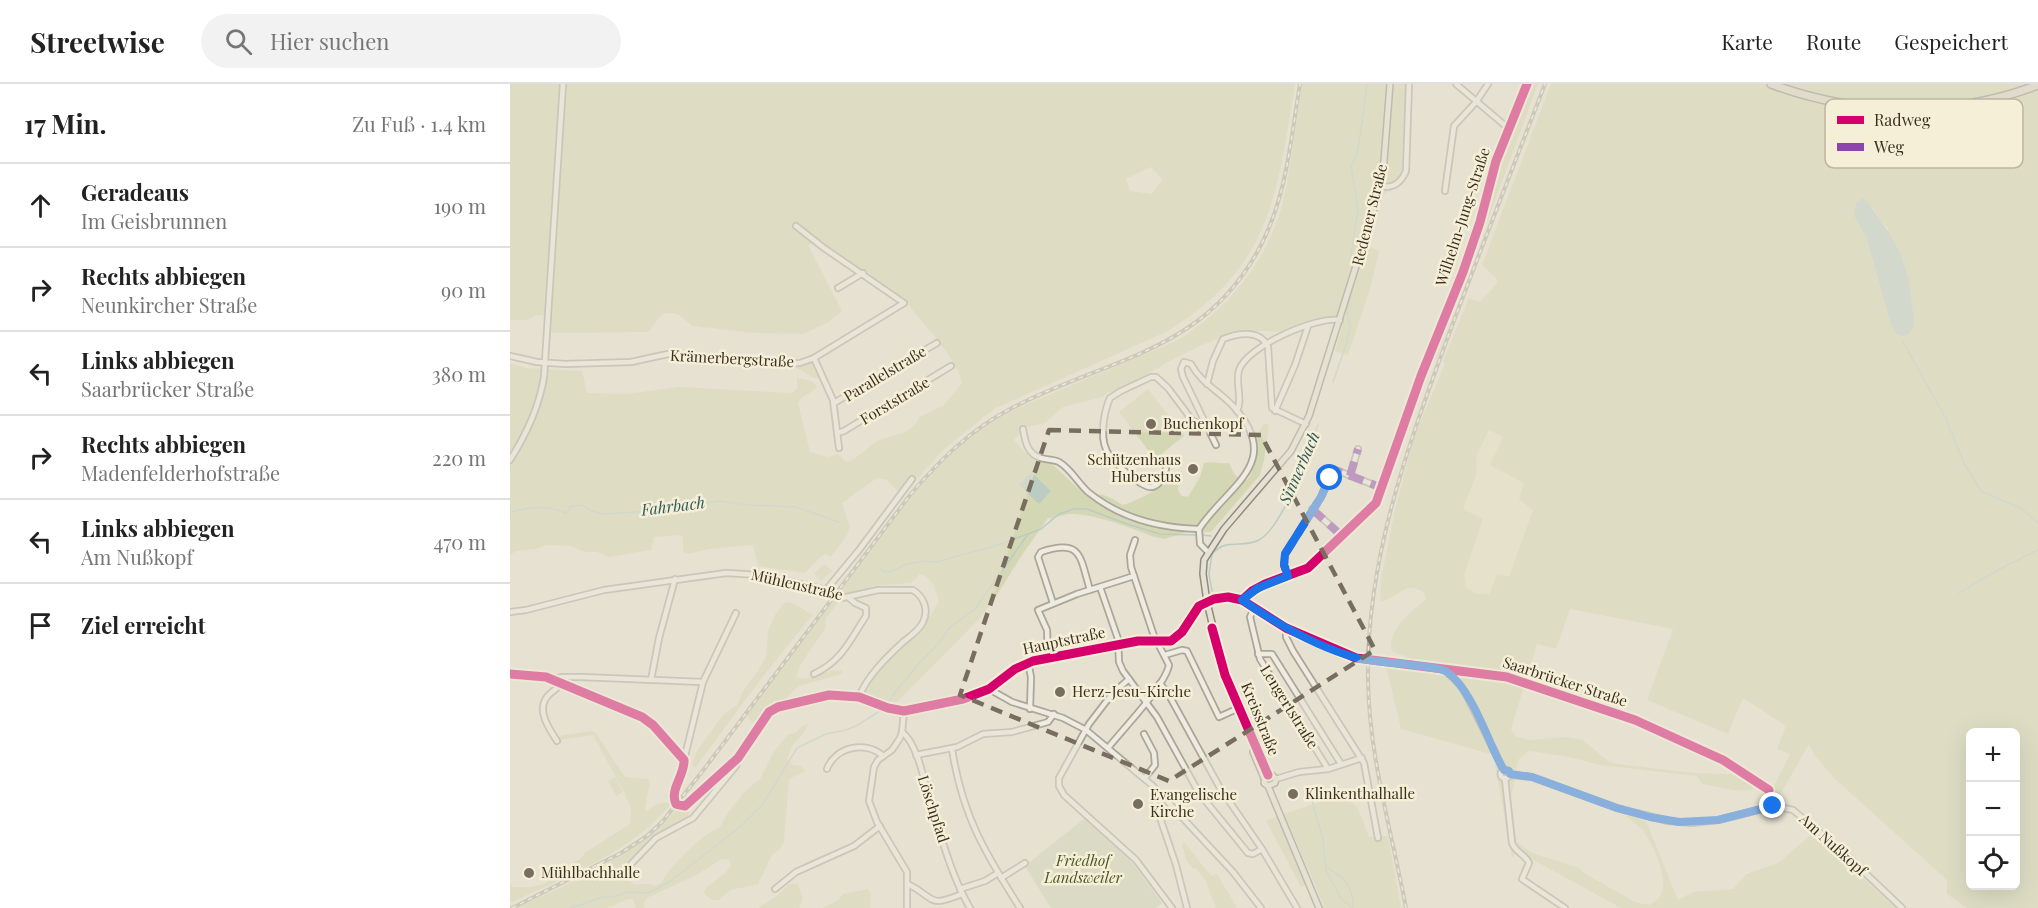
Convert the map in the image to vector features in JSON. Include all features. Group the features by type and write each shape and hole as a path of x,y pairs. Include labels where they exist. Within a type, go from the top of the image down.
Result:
{"highway":[{"path":"1771,84 1825,100"},
{"path":"1990,99 2038,85"}],"main road":[{"name":"Redener Straße","path":"1344,308 1380,186 1390,84"},
{"name":"Kreisstraße","path":"1319,908 1270,786 1264,783 1266,777 1225,675 1207,602 1203,567 1208,552 1224,529 1287,458 1297,443 1306,424 1344,308"},
{"name":"Kreisstraße","path":"1266,777 1273,776 1276,779"},
{"path":"1270,786 1276,779"}],"street":[{"path":"510,460 536,407 542,386 563,84"},
{"path":"1380,186 1393,187 1406,171 1409,84"},
{"path":"1456,84 1508,128"},
{"path":"1445,191 1454,126 1476,102 1488,84"},
{"name":"Wilhelm-Jung-Straße","path":"1242,600 1258,588 1308,568 1371,509 1382,488 1428,360 1463,272 1480,222 1496,161 1527,84"},
{"path":"796,226 824,248 863,273 838,288"},
{"name":"Krämerbergstraße","path":"510,356 545,363 612,364 668,354 784,364 800,363 814,358 904,303 863,273"},
{"path":"1237,411 1240,367 1251,354 1277,336 1326,320 1341,320"},
{"path":"1275,411 1295,365 1308,326"},
{"path":"1207,384 1213,361 1223,339 1239,334 1252,334 1262,338 1267,344 1271,405 1275,411 1306,424"},
{"name":"Parallelstraße","path":"834,403 937,343"},
{"path":"814,358 834,403 839,448"},
{"path":"1208,552 1201,546 1199,534 1239,484 1253,459 1254,438 1237,411 1198,376 1188,362 1183,364 1181,369 1216,446"},
{"name":"Forststraße","path":"837,433 844,431 951,366"},
{"path":"1166,469 1160,482 1154,487 1147,487 1107,452 1104,442 1104,425 1110,398 1151,377 1156,377 1168,388 1192,420 1205,423"},
{"path":"1023,429 1031,453 1058,462 1103,502 1153,525 1199,534"},
{"path":"1350,476 1358,449"},
{"path":"1288,576 1284,565 1285,554 1327,487 1333,470 1382,488"},
{"path":"826,590 853,558 912,478"},
{"path":"1312,509 1342,536"},
{"path":"1108,748 1160,683 1168,669 1168,660 1157,641 1134,576 1130,555 1135,540"},
{"path":"1053,603 1038,557 1041,552 1057,547 1074,549 1079,555 1090,590"},
{"name":"Mühlenstraße","path":"510,612 604,590 675,579 742,573 826,590 842,598 865,592 908,589 918,593 926,608 920,628 886,659 868,682 860,697"},
{"path":"1048,657 1047,630 1038,610 1134,576"},
{"path":"651,680 659,638 675,579"},
{"path":"1100,587 1119,645 1119,662 1162,726 1201,796 1248,853 1253,854 1262,849"},
{"path":"814,674 838,658 866,616 866,608 849,597"},
{"path":"1207,602 1228,597 1242,600"},
{"name":"Saarbrücker Straße","path":"1242,600 1286,628 1363,660 1518,680 1635,720 1723,760 1770,790"},
{"name":"Hauptstraße","path":"736,613 703,682 683,770 674,795 676,804 686,806 738,758 760,724 773,709 829,695 860,697 888,708 904,711 963,699 989,689 1028,662 1119,645 1172,641 1178,637 1195,610 1207,602"},
{"name":"Lengertstraße","path":"1254,608 1250,617 1258,654 1265,670 1328,769"},
{"path":"1286,628 1286,637 1293,651 1362,758 1366,768 1378,838"},
{"path":"1165,655 1187,651 1219,717 1238,709"},
{"path":"1258,654 1272,654 1341,764"},
{"path":"1028,662 1031,677 1030,708"},
{"path":"1445,670 1462,687 1504,770 1509,771 1510,774 1505,779"},
{"path":"1462,687 1466,672"},
{"path":"510,674 537,675 554,680 648,720 684,760"},
{"path":"554,680 569,676 703,682"},
{"path":"1129,679 1112,694 1086,730 1059,778 1062,792 1136,860 1172,908"},
{"path":"557,741 547,723 544,705 549,696 563,683"},
{"path":"1160,683 1223,792 1262,849 1297,908"},
{"path":"989,689 1001,698 1054,714 1086,730 1157,790 1233,872 1261,908"},
{"path":"904,711 902,732 892,750 883,756 874,767 869,795 870,805 879,826 907,872 908,908"},
{"path":"916,755 952,749 983,734 1012,732 1048,723 1054,714"},
{"name":"Löschpfad","path":"902,732 909,740 916,755 933,813 961,891 970,908"},
{"path":"1144,734 1154,753 1155,765 1145,778"},
{"path":"827,769 833,757 846,750 870,749 883,756"},
{"path":"952,749 958,786 968,815 1020,908"},
{"path":"632,863 656,838 693,818 736,766 738,758"},
{"path":"1276,779 1299,772 1328,769 1362,758"},
{"path":"1504,770 1501,775 1505,779 1512,843 1529,863 1522,879 1565,908"},
{"name":"Am Nußkopf","path":"1510,774 1532,777 1617,808 1679,822 1718,820 1766,807 1787,808 1801,815 1902,908"},
{"path":"1157,790 1155,803 1176,865 1187,908"},
{"path":"775,889 804,867 858,844 879,826"},
{"path":"908,884 930,900 937,902 1025,863"}],"highlighted area":[{"path":"1049,430 1261,435 1375,650 1169,781 960,695"}],"shaded area":[{"path":"1863,198 1889,233 1906,270 1914,325 1910,333 1903,336 1897,334 1890,322 1867,239 1854,216 1856,203"},
{"path":"1489,430 1503,437 1533,509 1509,578 1489,595 1474,593 1466,587 1464,575 1483,519 1463,509 1476,475 1477,454"},
{"path":"1031,472 1051,491 1039,504 1019,485"}],"green space":[{"path":"510,84 1295,84 1274,195 1263,226 1248,255 1228,282 1201,308 1166,332 994,409 943,450 902,496 887,480 877,478 842,503 850,528 847,535 831,557 826,554 821,556 805,573 758,566 753,545 709,549 688,554 683,552 683,537 680,535 654,537 651,550 609,557 597,552 584,552 571,546 546,545 536,549 516,551 510,555 510,363 526,368 582,371 587,393 625,394 679,387 792,393 797,388 797,378 809,380 817,387 798,403 810,452 828,457 838,454 846,462 878,441 907,431 919,417 943,406 962,383 948,354 908,302 818,242 808,245 842,311 829,322 803,334 754,333 693,326 679,315 672,313 662,314 648,332 551,333 544,316 537,315 527,320 510,320","holes":["1151,167 1162,179 1152,194 1130,191 1126,179"]},
{"path":"1302,84 1406,84 1405,164 1398,179 1389,183 1388,191 1382,198 1367,246 1379,251 1370,289 1348,355 1335,351 1346,312 1340,310 1335,317 1289,331 1240,332 1208,342 1114,392 1063,407 1045,423 1027,427 1014,440 1028,455 1039,461 1051,463 1086,496 1110,497 1123,505 1152,492 1182,471 1179,491 1182,496 1188,497 1200,477 1204,463 1229,463 1234,474 1241,480 1247,480 1254,466 1258,433 1266,423 1269,425 1260,475 1211,532 1191,531 1164,539 1080,514 1048,518 979,619 896,703 879,701 864,695 878,671 892,655 913,639 939,601 931,581 920,574 911,583 873,586 847,595 838,594 912,496 968,438 998,416 1174,342 1193,330 1228,299 1258,261 1278,219 1289,169"},
{"path":"1531,84 1538,84 1436,360 1433,355 1462,280 1515,120"},
{"path":"1551,84 2038,84 2038,908 1967,908 1947,894 1947,880 1835,779 1815,756 1809,744 1780,795 1772,790 1790,754 1777,749 1786,726 1743,698 1728,734 1647,700 1673,629 1570,609 1556,649 1537,644 1511,729 1516,737 1529,740 1565,737 1583,740 1608,761 1618,764 1693,773 1732,774 1754,788 1743,791 1730,789 1702,784 1697,776 1600,765 1569,757 1529,751 1518,760 1511,798 1517,842 1532,853 1580,868 1582,872 1635,902 1649,905 1658,899 1662,891 1662,871 1654,849 1644,832 1626,816 1645,821 1678,900 1693,892 1733,889 1746,874 1778,863 1813,833 1896,908 1621,908 1530,858 1520,850 1512,857 1491,754 1401,729 1386,666 1377,663 1378,659 1407,660 1406,657 1391,649 1393,634 1408,615 1426,599 1423,592 1411,588 1380,602 1381,579 1395,510 1414,437 1445,364 1443,361 1469,298 1480,302 1497,279 1482,265","holes":["1856,203 1873,207 1879,219 1888,228 1890,322 1867,239 1854,216","1489,430 1503,437 1490,465 1524,483 1519,499 1533,510 1509,577 1497,574 1489,595 1474,593 1466,587 1464,575 1483,519 1463,509 1476,475 1477,454"]},
{"path":"813,362 821,378 820,379 797,368"},
{"name":"Buchenkopf","path":"1148,389 1184,436 1155,459 1119,412"},
{"path":"825,564 832,571 821,581 814,573"},
{"path":"835,598 840,600 826,618 825,629 801,664 796,677 807,678 836,670 842,671 842,674 802,685 786,699 770,705 758,722 750,720 747,715"},
{"path":"787,602 813,614 695,768 692,765 697,751 723,715 738,704 742,692 766,657 768,631 775,615"},
{"path":"808,724 789,754 788,760 793,765 802,766 805,771 789,779 784,842 780,849 772,855 758,884 731,890 718,900 712,900 704,894 705,889 731,865 729,860 722,859 696,875 647,898 643,904 645,908 636,908 633,899 628,899 607,908 516,908 581,877 622,854 642,841 677,809 689,811 688,818 670,826 645,843 629,863 631,883 655,886 661,883 687,851 704,836 720,827 744,792 760,779 773,753 788,734 794,734 802,726"},
{"path":"595,732 625,777 647,779 650,782 646,811 658,804 668,802 671,804 654,822 617,850 575,873 510,903 510,883 513,887 544,884 580,859 586,852 630,824 631,809 625,794 593,735 560,740 558,738 562,735"},
{"path":"615,777 623,792 616,796 608,781"},
{"path":"1343,794 1358,808 1369,837 1388,836 1401,908 1325,908 1284,814"},
{"path":"1278,816 1307,884 1301,887 1266,821"},
{"name":"Friedhof Landsweiler","path":"1084,819 1088,819 1133,864 1162,903 1155,908 1051,908 1025,866"},
{"path":"1185,843 1211,876 1217,874 1237,908 1216,908 1205,880 1186,860 1182,844"},
{"path":"789,884 798,884 803,899 799,908 758,908 777,896"},
{"path":"868,889 871,895 870,908 822,908 838,900 843,894"}],"waterway":[{"name":"Sinnerbach","path":"1350,261 1358,210 1351,166 1357,155 1367,84"},
{"name":"Sinnerbach","path":"1333,382 1347,342 1350,327 1347,312 1352,291"},
{"path":"1903,342 1946,419 1964,463 1981,491 2022,509 2038,523"},
{"name":"Sinnerbach","path":"1212,591 1209,574 1212,554 1229,544 1247,544 1259,540 1269,532 1286,504 1318,425"},
{"name":"Fahrbach","path":"510,512 545,508 565,513 570,507 579,505 603,514 652,511 719,501 747,505 796,507 839,522"},
{"name":"Sinnerbach","path":"880,567 882,571 890,572 907,564 923,561 936,562 998,545 1041,529 1059,514 1074,509 1087,509 1160,534 1197,535"},
{"path":"886,705 949,628 975,609 1028,534"},
{"name":"Sinnerbach","path":"1202,535 1211,536"},
{"path":"1959,593 2038,550"},
{"path":"571,908 603,897 628,892 649,893 669,882 740,827 763,804 797,748 826,734 856,726 883,709"},
{"path":"1308,787 1323,839 1326,871 1342,900 1353,908"},
{"path":"1327,867 1346,882 1353,898 1353,905"}],"railway":[{"path":"512,908 621,853 647,836 663,821 910,495 932,470 968,436 995,417 1047,391 1152,348 1183,331 1213,308 1239,280 1262,243 1270,224 1283,185 1300,84"},
{"path":"1406,908 1382,795 1369,709 1369,636 1381,550 1403,466 1431,383 1545,84"}],"marked path":[{"path":"1350,476 1358,449"},
{"path":"1288,576 1284,565 1285,554 1321,497 1333,469 1382,488"},
{"path":"1312,509 1342,536"}],"cycle path":[{"path":"1242,600 1265,584 1308,568 1376,503 1421,376 1463,272 1480,222 1496,161 1527,84"},
{"path":"510,674 546,677 642,717 653,725 684,760 674,799 676,804 685,806 738,758 769,712 778,707 829,695 859,697 888,708 904,711 963,699 989,689 1015,669 1033,661 1138,641 1171,641 1182,632 1199,606 1214,599 1228,597 1242,600 1286,628 1356,658 1507,677 1635,720 1723,760 1769,790"},
{"path":"1212,628 1225,675 1268,775"}],"place":[{"name":"Buchenkopf","path":"1151,424"},
{"name":"Schützenhaus Huberstus","path":"1193,469"},
{"name":"Herz-Jesu-Kirche","path":"1060,692"},
{"name":"Klinkenthalhalle","path":"1293,794"},
{"name":"Evangelische Kirche","path":"1138,804"},
{"name":"Mühlbachhalle","path":"529,873"}],"route":[{"path":"1330,478 1321,497 1288,547 1284,560 1288,576 1265,584 1242,600 1278,624 1347,655 1363,660 1445,670 1462,687 1502,767 1510,774 1532,777 1617,808 1679,822 1718,820 1773,806"}]}
